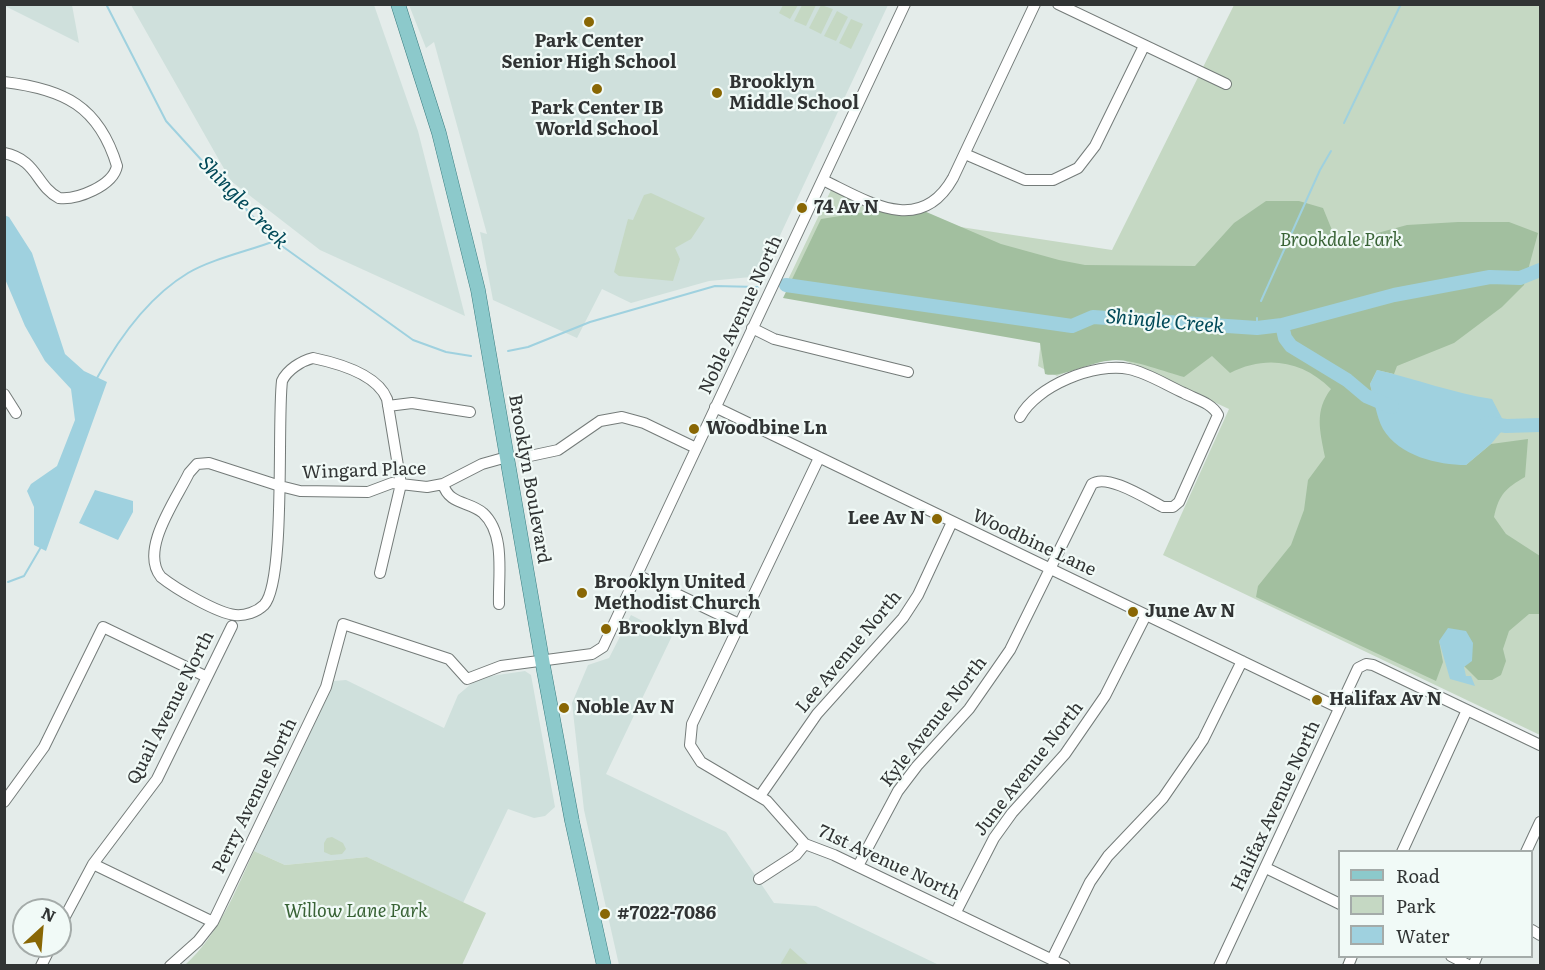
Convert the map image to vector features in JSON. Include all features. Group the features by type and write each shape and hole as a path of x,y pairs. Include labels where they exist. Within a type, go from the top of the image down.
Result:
{"main road":[{"name":"Brooklyn Boulevard","path":"398,4 439,133 478,290 572,821 604,966"}],"street":[{"name":"Noble Avenue North","path":"543,662 599,651 637,575 905,4"},
{"path":"823,180 888,210 921,208 948,188 1035,4"},
{"path":"1059,4 1226,84"},
{"path":"965,154 1025,180 1053,180 1078,168 1095,146 1144,46"},
{"path":"4,82 37,88 83,107 97,121 117,166 115,173 105,183 75,197 59,198 46,188 28,163 4,153"},
{"path":"752,328 774,339 908,372"},
{"path":"280,486 278,452 283,377 308,359 320,360 377,383 383,390 388,406 401,484 380,573"},
{"name":"Kyle Avenue North","path":"858,866 904,783 991,680 1010,650 1089,489 1097,481 1109,481 1163,507 1173,507 1179,502 1216,423 1215,410 1143,374 1115,368 1100,369 1054,386 1026,404 1020,417"},
{"path":"4,394 16,413"},
{"path":"388,406 412,403 470,412"},
{"name":"Woodbine Lane","path":"715,407 1339,708"},
{"path":"530,456 558,450 600,421 622,417 644,423 696,448"},
{"name":"Wingard Place","path":"280,486 273,585 265,604 253,612 236,615 225,612 168,583 155,570 154,545 189,473 197,464 209,463 300,491 368,492 392,483 427,487 443,484 482,464 507,457"},
{"path":"637,575 738,624 819,458"},
{"path":"443,484 449,496 482,512 496,534 499,604"},
{"name":"Lee Avenue North","path":"760,796 818,714 903,618 918,596 952,522"},
{"name":"June Avenue North","path":"956,912 994,838 1012,813 1065,754 1106,696 1146,615"},
{"name":"Perry Avenue North","path":"170,966 198,941 213,922 326,687 343,624 449,659 467,679 501,666 543,662"},
{"name":"71st Avenue North","path":"738,624 692,724 690,745 701,762 775,807 805,844 858,866 1065,966"},
{"name":"Quail Avenue North","path":"72,903 93,864 157,778 232,626"},
{"path":"4,802 44,747 103,627 207,677"},
{"path":"1052,959 1090,882 1108,856 1163,798 1203,740 1242,661"},
{"name":"Halifax Avenue North","path":"1219,966 1358,669 1366,664 1373,665 1467,710"},
{"path":"1402,850 1467,710 1540,745"},
{"path":"1527,850 1540,822"},
{"path":"759,879 796,855 805,844"},
{"path":"93,864 213,922"},
{"path":"1266,868 1338,903"},
{"path":"1453,958 1472,966"}],"shaded area":[{"path":"72,5 79,43 5,6"},
{"path":"131,5 374,5 418,131 465,316 320,250 231,181"},
{"path":"409,5 888,5 761,276 709,281 631,303 602,289 577,338 493,300 480,232 487,234 434,42 426,48"},
{"path":"631,615 672,636 606,774 726,832 774,903 816,906 939,965 619,965 584,810 572,703 588,665 609,658"},
{"path":"525,671 531,675 555,807 545,816 534,818 508,809 463,903 367,857 285,865 254,851 334,681 346,680 444,728 458,695 471,684 484,677"}],"green space":[{"path":"783,5 798,5 790,19 779,13"},
{"path":"802,5 816,5 806,26 794,21"},
{"path":"821,5 833,9 821,34 809,28"},
{"name":"Brookdale Park","path":"1234,5 1540,5 1540,735 1163,555 1229,409 1121,359 1088,363 1057,376 1038,366 1043,324 785,286 831,190 888,216 1112,250"},
{"path":"837,11 848,17 836,41 824,36"},
{"path":"851,19 863,24 851,49 839,43"},
{"path":"651,193 705,218 691,239 675,248 680,259 673,281 619,276 614,272 628,219 633,220 644,195"},
{"path":"1266,201 1299,201 1323,208 1334,235 1359,238 1407,225 1458,222 1509,222 1538,233 1524,285 1502,307 1454,343 1397,366 1394,374 1377,370 1370,384 1375,405 1466,465 1491,444 1528,439 1525,477 1504,492 1494,517 1506,534 1540,556 1540,614 1529,614 1509,631 1503,649 1506,661 1501,675 1492,680 1478,680 1439,641 1443,662 1436,681 1256,597 1258,586 1291,545 1304,510 1308,480 1325,457 1320,430 1320,413 1331,389 1308,372 1296,366 1270,363 1243,367 1230,373 1212,356 1184,377 1141,364 1116,360 1052,375 1045,374 1040,343 783,298 821,219 878,210 903,216 924,211 1001,244 1059,260 1085,265 1195,266 1234,223"},
{"path":"332,837 343,843 346,849 342,854 331,855 324,852 324,843 327,838"},
{"name":"Willow Lane Park","path":"254,851 285,865 367,857 486,913 462,965 185,965 217,926"},
{"path":"790,948 809,965 780,965"}],"water":[{"path":"4,215 9,217 32,253 65,354 84,371 107,382 46,551 34,545 34,507 27,491 31,484 57,466 75,420 71,389 45,361 25,326 5,279"},
{"path":"1377,370 1492,399 1506,426 1491,444 1466,465 1443,463 1420,457 1399,446 1383,429 1370,384"},
{"path":"95,490 133,501 133,512 118,540 79,523"},
{"path":"1448,628 1466,631 1473,643 1472,661 1464,667 1466,676 1471,676 1475,686 1450,679 1439,641"}],"waterway":[{"name":"Shingle Creek","path":"106,4 166,121 275,241 413,340 446,352 471,356"},
{"path":"1344,123 1401,4"},
{"path":"1261,301 1320,170 1331,151"},
{"path":"97,378 115,348 147,306 174,283 188,273 208,264 275,241"},
{"name":"Shingle Creek","path":"786,285 1072,326 1093,317 1257,328 1282,325 1394,295 1490,277 1520,278 1540,270"},
{"name":"Shingle Creek","path":"508,351 528,347 590,322 715,286 758,287"},
{"path":"1257,318 1257,328"},
{"path":"1282,325 1285,338 1291,346 1347,380 1366,396 1392,407"},
{"path":"1487,423 1506,426 1540,425"},
{"path":"8,582 24,576 41,547"}],"place":[{"name":"Park Center Senior High School","path":"589,22"},
{"name":"Park Center IB World School","path":"597,89"},
{"name":"Brooklyn Middle School","path":"717,93"},
{"name":"74 Av N","path":"802,208"},
{"name":"Woodbine Ln","path":"694,429"},
{"name":"Lee Av N","path":"937,519"},
{"name":"Brooklyn United Methodist Church","path":"582,593"},
{"name":"June Av N","path":"1133,612"},
{"name":"Brooklyn Blvd","path":"606,629"},
{"name":"Halifax Av N","path":"1317,700"},
{"name":"Noble Av N","path":"564,708"},
{"name":"#7022-7086","path":"605,914"}]}
